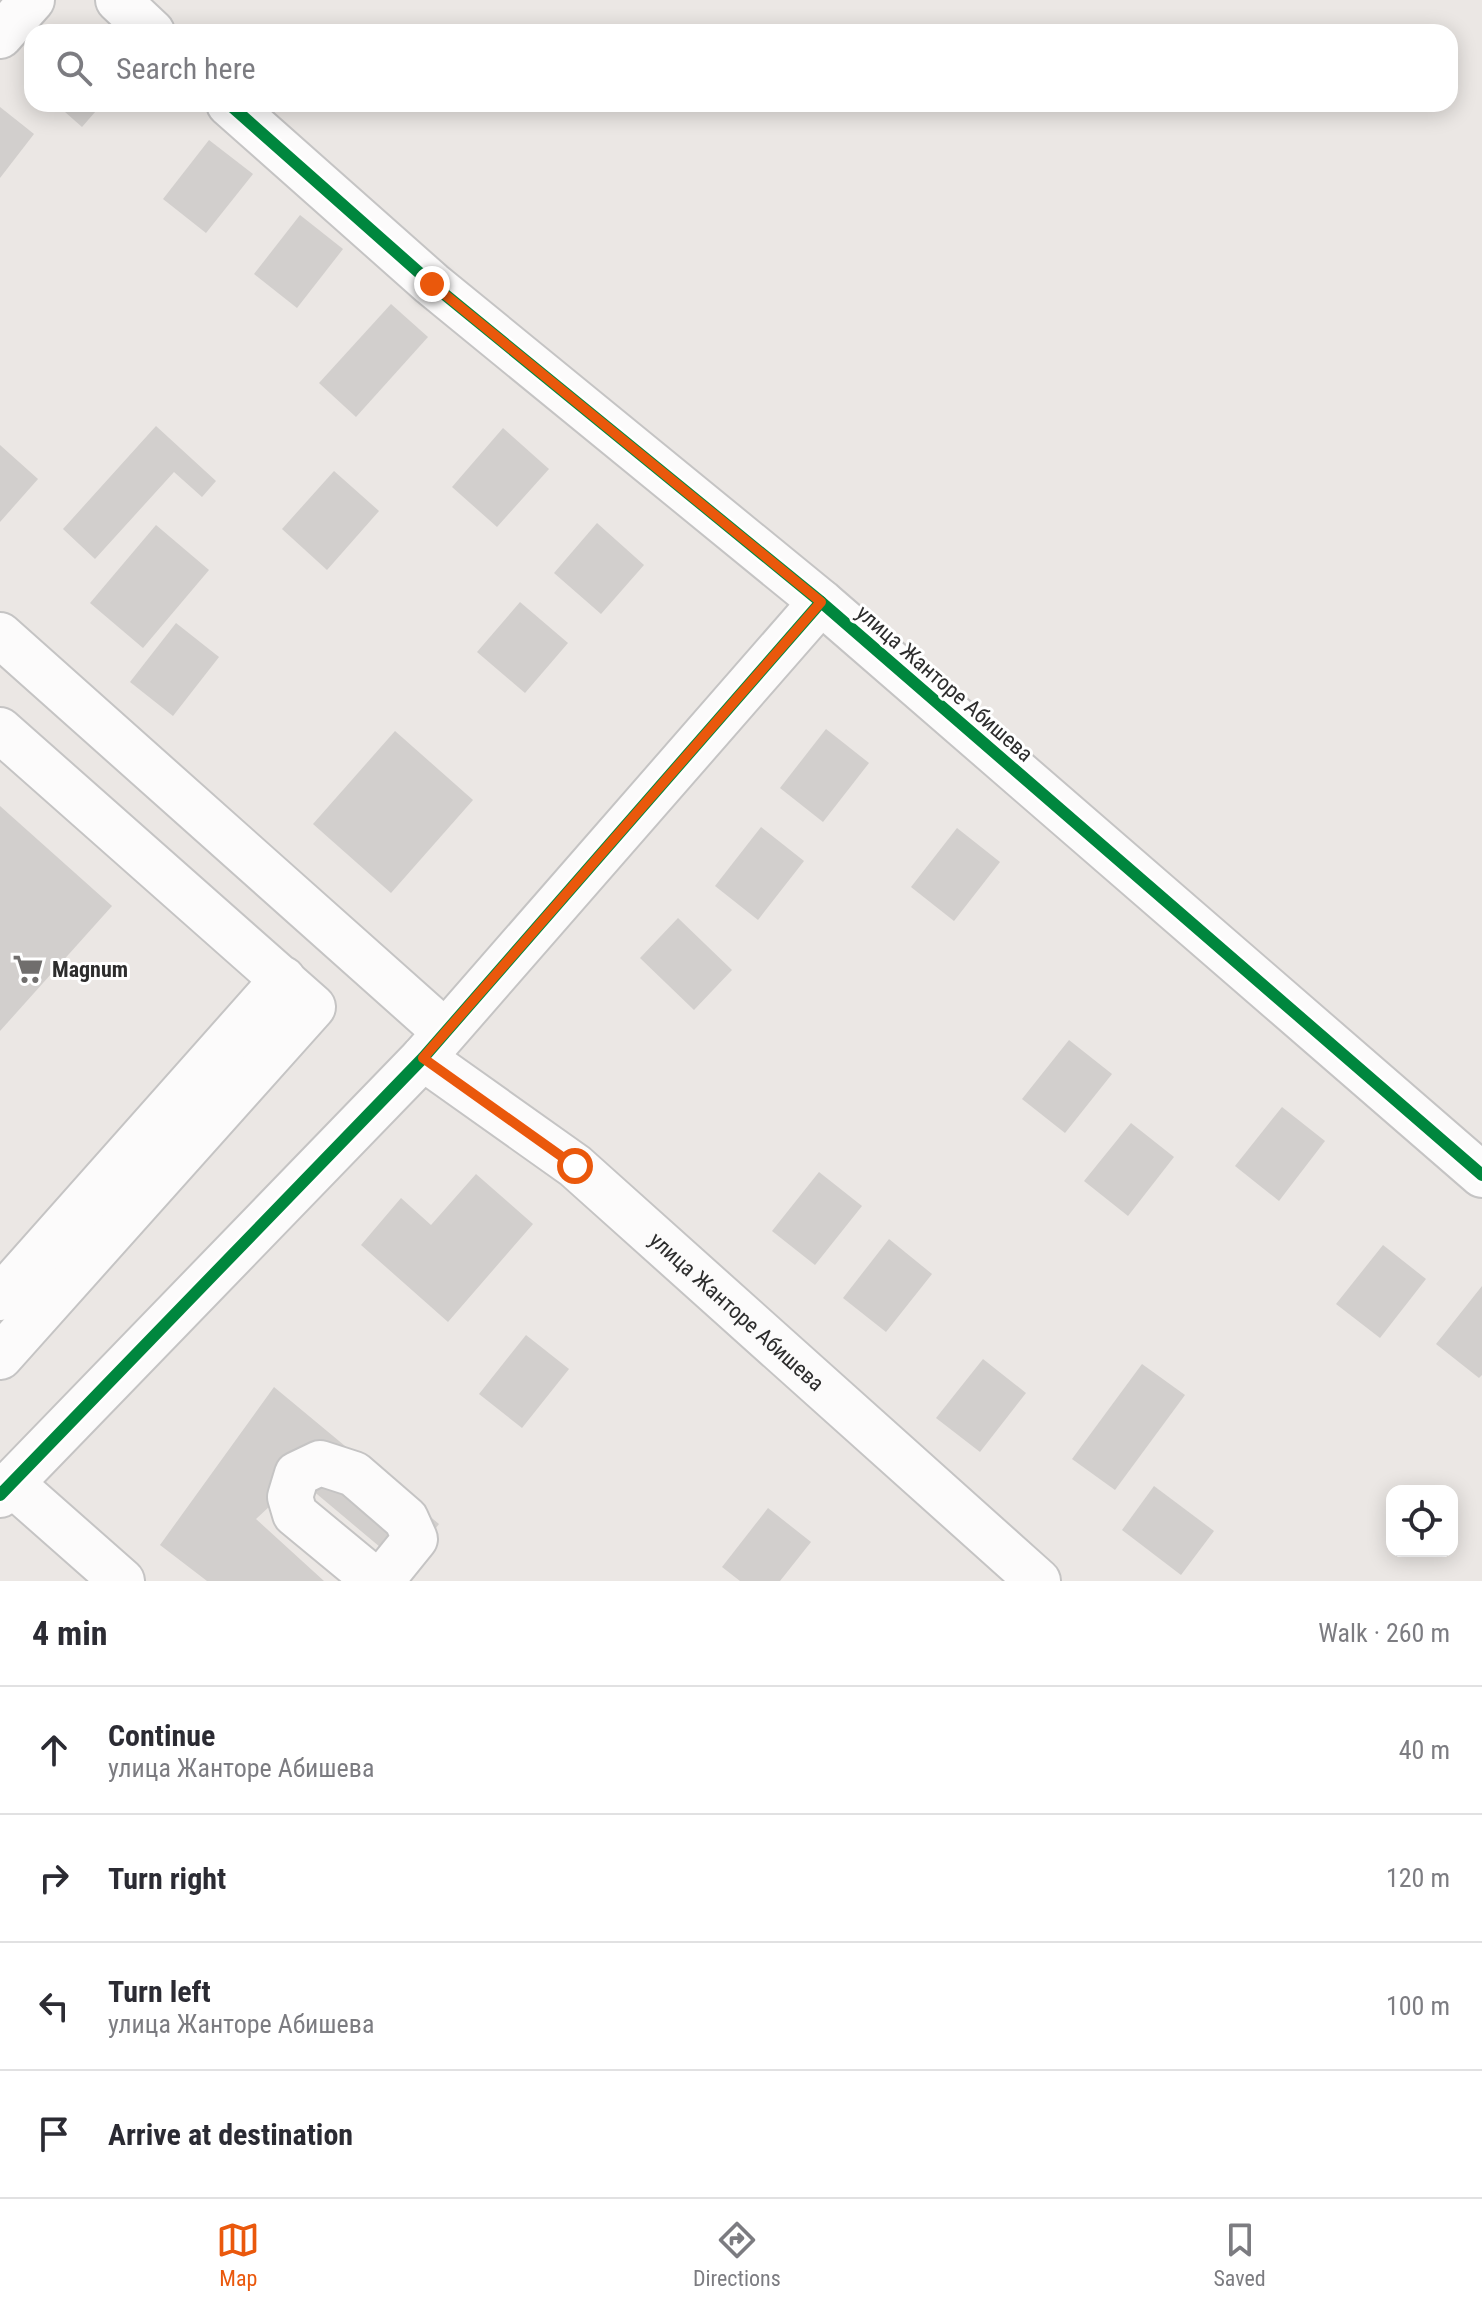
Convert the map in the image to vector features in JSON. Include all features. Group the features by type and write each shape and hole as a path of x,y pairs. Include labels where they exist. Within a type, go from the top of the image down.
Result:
{"street":[{"path":"0,36 32,0"},
{"path":"118,0 144,24"},
{"name":"улица Жанторе Абишева","path":"238,112 432,284 821,602 1482,1175"},
{"path":"122,1581 5,1489 434,1044 821,602"},
{"name":"улица Жанторе Абишева","path":"0,635 434,1044 575,1166 1038,1581"},
{"path":"0,730 313,1007 0,1357"},
{"path":"0,1298 283,979"}],"building":[{"path":"0,107 34,134 0,178"},
{"path":"65,112 95,112 82,127"},
{"path":"209,140 253,174 206,233 163,199"},
{"path":"300,215 343,249 297,308 254,274"},
{"path":"391,304 428,337 356,417 319,383"},
{"path":"156,426 216,481 202,497 174,472 95,559 63,529"},
{"path":"503,428 549,469 497,527 452,487"},
{"path":"0,445 38,479 0,522"},
{"path":"334,471 379,511 327,570 282,529"},
{"path":"597,523 644,565 601,614 554,573"},
{"path":"156,525 209,570 143,648 90,603"},
{"path":"520,602 568,643 525,693 477,652"},
{"path":"176,623 219,657 173,716 130,682"},
{"path":"826,729 869,763 823,822 780,788"},
{"path":"395,731 473,800 391,893 313,824"},
{"name":"Magnum","path":"0,806 112,906 0,1031"},
{"path":"761,827 804,861 758,920 715,886"},
{"path":"957,828 1000,862 954,921 911,887"},
{"path":"678,918 732,970 694,1010 640,958"},
{"path":"1069,1040 1112,1074 1065,1133 1022,1099"},
{"path":"1282,1107 1325,1141 1279,1201 1235,1166"},
{"path":"1131,1123 1174,1157 1128,1216 1084,1181"},
{"path":"819,1172 862,1206 815,1265 772,1231"},
{"path":"476,1174 533,1224 448,1322 361,1245 401,1198 431,1225"},
{"path":"889,1239 932,1274 886,1332 843,1298"},
{"path":"1383,1245 1426,1279 1380,1338 1336,1304"},
{"path":"1482,1286 1482,1375 1479,1378 1436,1344"},
{"path":"526,1335 569,1369 522,1428 479,1394"},
{"path":"983,1359 1026,1393 980,1452 936,1418"},
{"path":"1142,1364 1185,1395 1115,1490 1072,1459"},
{"path":"274,1387 439,1524 405,1568 299,1479 256,1519 324,1581 207,1581 160,1545"},
{"path":"1154,1486 1214,1531 1181,1575 1122,1530"},
{"path":"768,1508 811,1542 780,1581 740,1581 722,1567"}],"cycle path":[{"path":"238,112 432,284 821,602 1482,1175"},
{"path":"0,1495 423,1058 821,602"}],"place":[{"name":"Magnum","path":"28,969"}],"route":[{"path":"432,284 821,602 423,1058 575,1166"}]}
